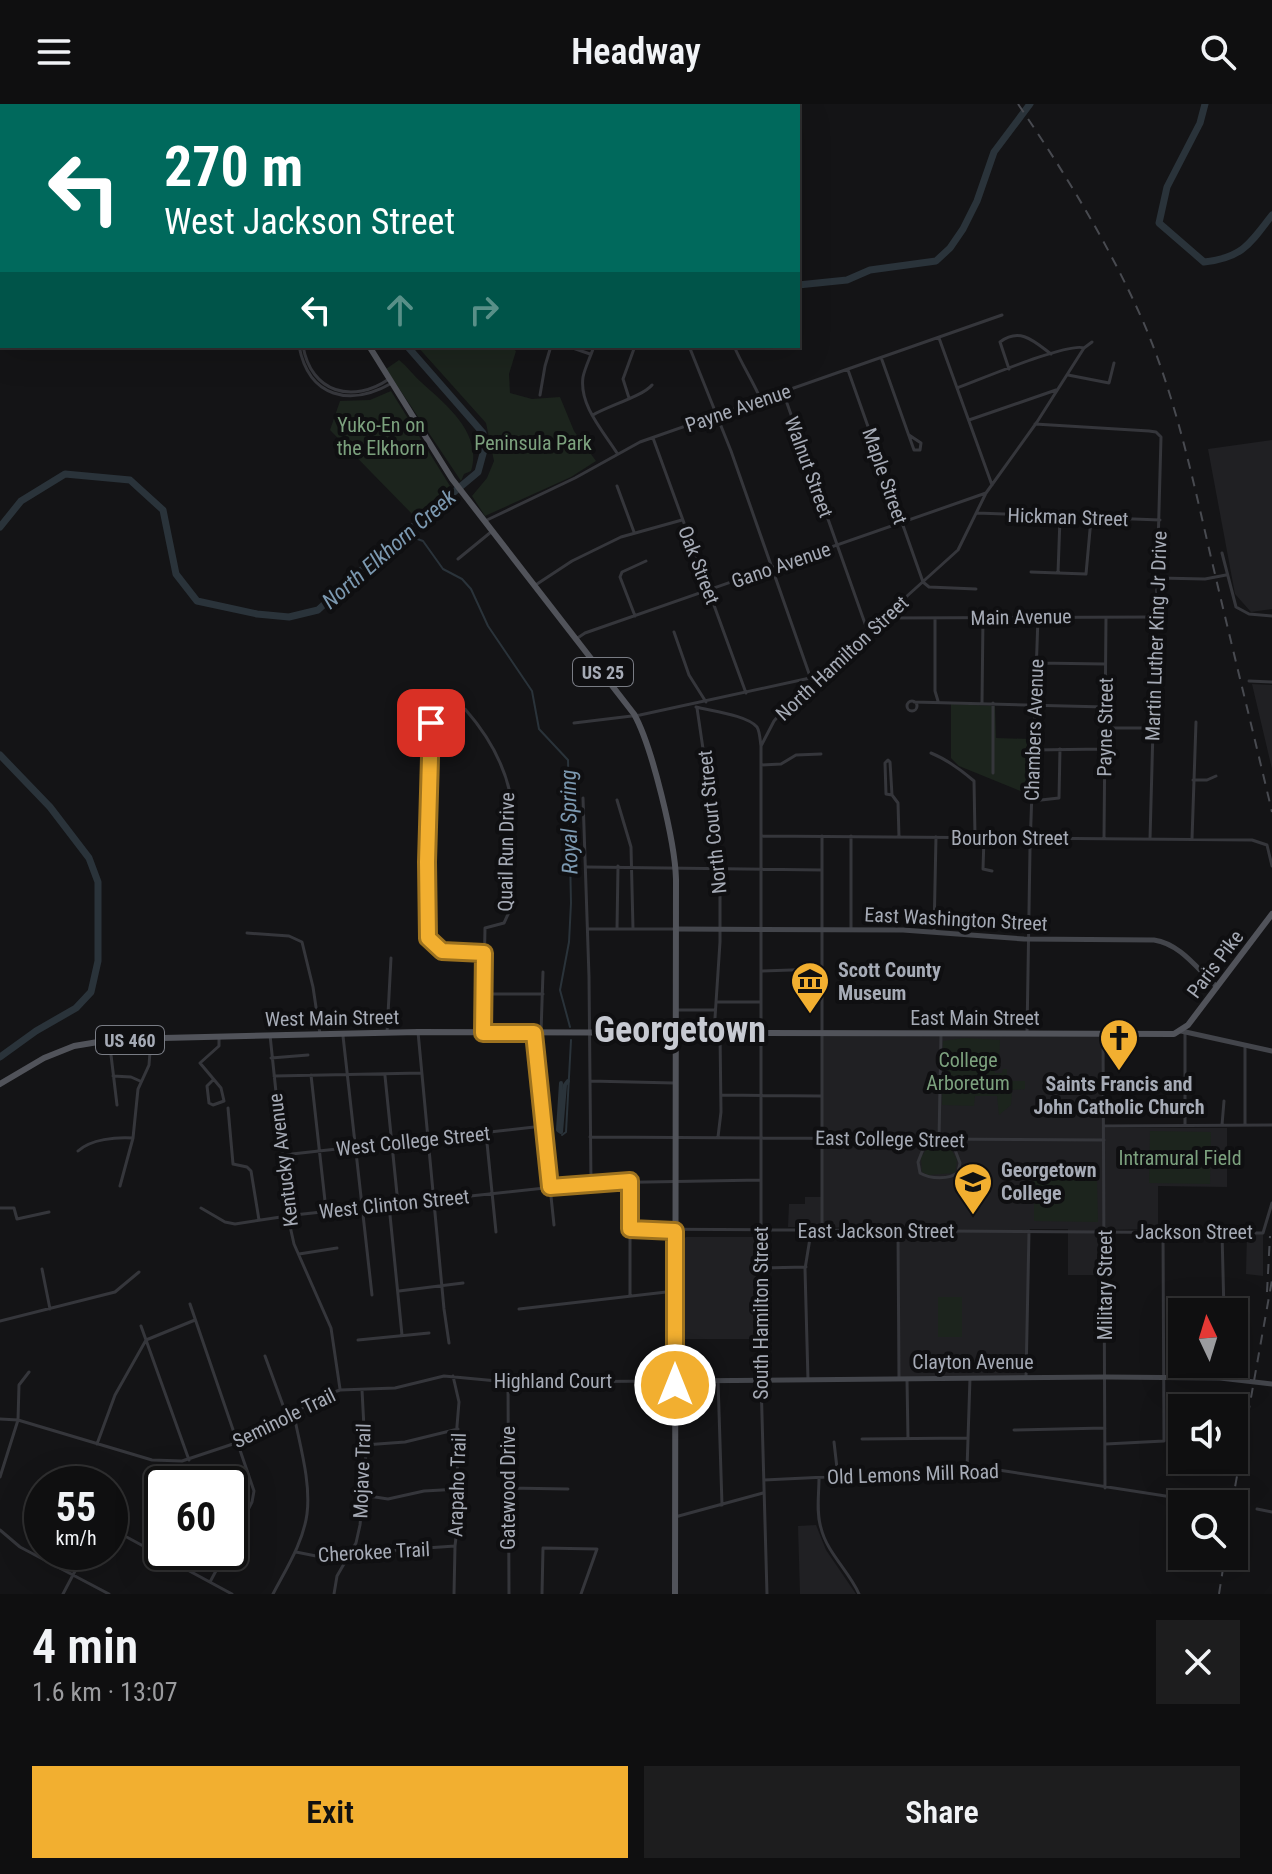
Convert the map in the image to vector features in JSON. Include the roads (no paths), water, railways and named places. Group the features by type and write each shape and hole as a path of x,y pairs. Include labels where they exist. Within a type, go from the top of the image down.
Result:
{"main road":[{"name":"US 25","path":"370,348 452,479 634,715 646,743 675,867 675,1594"},
{"name":"Paris Pike","path":"1183,1032 1272,914"},
{"name":"West Main Street","path":"0,1084 67,1048 92,1042 418,1032 675,1033"},
{"name":"East Main Street","path":"675,1033 1161,1035 1183,1032"}],"street":[{"name":"Payne Avenue","path":"484,522 653,437 1002,315"},
{"path":"1009,369 1001,346 1003,339 1025,335 1051,354"},
{"path":"939,338 992,485"},
{"name":"North Hamilton Street","path":"761,1033 761,746 767,732 811,680 958,550 986,493 1084,348 1092,342"},
{"path":"957,388 1076,346 1084,348"},
{"path":"301,348 305,367 312,377 333,393 350,397 370,395 391,381"},
{"path":"540,395 550,348"},
{"path":"573,348 591,354"},
{"path":"593,348 583,384 587,403 617,453"},
{"path":"629,398 623,379 634,348"},
{"path":"574,723 690,705 811,680 751,504 690,348"},
{"path":"735,348 742,368 754,382 761,400"},
{"path":"881,358 909,435"},
{"path":"1068,375 1109,383 1114,363"},
{"name":"Maple Street","path":"848,370 923,582"},
{"path":"593,415 645,392 652,385"},
{"path":"969,420 1057,390"},
{"name":"Walnut Street","path":"783,392 868,632"},
{"name":"Martin Luther King Jr Drive","path":"1035,424 1159,434 1162,447 1150,839"},
{"name":"Oak Street","path":"653,437 746,693"},
{"path":"617,486 634,532"},
{"name":"Gano Avenue","path":"576,639 986,493"},
{"name":"Hickman Street","path":"977,513 1160,520"},
{"path":"1058,573 1060,518"},
{"path":"1031,572 1086,574 1091,519"},
{"path":"534,586 572,561 634,532 682,520"},
{"path":"458,559 491,532"},
{"path":"1222,553 1237,608 1249,614 1272,616"},
{"path":"635,616 620,577 622,572 646,561"},
{"path":"1159,578 1226,575"},
{"path":"923,582 929,587 976,589"},
{"name":"Main Avenue","path":"884,617 1158,617"},
{"name":"Chambers Avenue","path":"1027,1034 1038,617"},
{"name":"Payne Street","path":"1104,838 1106,617"},
{"path":"935,618 935,691 938,701"},
{"path":"982,702 983,618"},
{"path":"674,632 689,675 706,702"},
{"path":"1036,663 1105,664"},
{"path":"1249,681 1272,682"},
{"path":"914,702 1105,707"},
{"path":"993,703 993,773"},
{"path":"690,705 735,716 767,732"},
{"name":"Quail Run Drive","path":"449,706 465,709 492,745 506,774 510,793 510,910 504,923 485,928 484,953 442,951 432,944 427,933 431,723 436,712 449,706"},
{"name":"North Court Street","path":"697,708 715,815 720,868 717,1002 714,1010 720,1095 718,1138"},
{"path":"1192,839 1196,722"},
{"path":"757,727 761,746"},
{"path":"1104,728 1153,728"},
{"path":"1032,801 1059,798 1060,749"},
{"path":"1033,750 1104,749"},
{"path":"931,753 951,761 974,781 975,837"},
{"path":"761,765 781,764 796,755 821,754"},
{"path":"892,795 886,794 884,788 885,763 888,760 892,795 898,803 899,837"},
{"path":"1193,780 1216,776"},
{"path":"583,798 587,867 591,1183"},
{"path":"617,800 631,847 633,929"},
{"name":"Bourbon Street","path":"761,836 1259,841 1268,848 1272,866"},
{"path":"822,836 822,1230"},
{"path":"851,836 851,930"},
{"path":"934,932 936,837"},
{"path":"984,838 983,869 992,871"},
{"path":"617,929 618,866"},
{"path":"587,867 822,870"},
{"path":"588,929 675,929"},
{"name":"East Washington Street","path":"675,929 934,932 1029,939 1160,941 1179,950 1217,987"},
{"path":"247,933 289,936 302,942 320,1034"},
{"path":"483,1033 484,953"},
{"path":"387,1033 391,958"},
{"path":"761,971 821,969"},
{"path":"543,972 538,1033 543,1126 554,1225"},
{"path":"483,994 543,994"},
{"path":"717,1002 760,1002"},
{"path":"675,1010 714,1010"},
{"path":"418,1032 449,1343"},
{"path":"1183,1032 1185,1125"},
{"name":"East Main Street","path":"1183,1032 1272,1051"},
{"name":"South Hamilton Street","path":"761,1033 761,1380 767,1594"},
{"path":"343,1034 372,1295"},
{"path":"939,1139 941,1034"},
{"name":"Kentucky Avenue","path":"270,1035 290,1226 331,1328 340,1390"},
{"name":"Military Street","path":"1103,1035 1105,1488"},
{"path":"213,1080 207,1086 209,1103 221,1104 223,1092 200,1063 219,1046 219,1037"},
{"path":"120,1186 133,1138 140,1081 149,1065 151,1039"},
{"path":"1245,1045 1245,1125"},
{"path":"111,1055 117,1105"},
{"path":"271,1058 308,1055"},
{"path":"273,1076 422,1073"},
{"path":"385,1074 398,1204"},
{"path":"311,1075 326,1211"},
{"path":"112,1076 140,1081"},
{"path":"590,1081 675,1083"},
{"path":"720,1095 821,1096"},
{"path":"1222,1125 1224,1101"},
{"path":"228,1108 233,1164 251,1171 259,1220"},
{"path":"1104,1126 1272,1125"},
{"name":"West College Street","path":"283,1155 543,1126"},
{"path":"486,1132 496,1232"},
{"path":"590,1137 676,1137"},
{"name":"East College Street","path":"676,1137 1104,1140"},
{"path":"78,1151 84,1145 133,1138"},
{"path":"927,1139 918,1162 920,1173 929,1177 953,1176 958,1172 960,1163 951,1139"},
{"name":"West Clinton Street","path":"201,1208 231,1224 591,1183 761,1180"},
{"path":"630,1181 630,1296"},
{"name":"Jackson Street","path":"1029,1231 1263,1233 1272,1203"},
{"path":"389,1205 402,1335"},
{"path":"0,1208 14,1208 17,1219 49,1212"},
{"name":"East Jackson Street","path":"630,1229 1029,1231"},
{"path":"808,1380 806,1267 811,1230"},
{"path":"898,1231 899,1379"},
{"path":"1026,1378 1029,1231"},
{"path":"1105,1444 1163,1442 1163,1232"},
{"path":"1222,1233 1224,1298"},
{"path":"299,1254 337,1248"},
{"path":"761,1268 806,1267"},
{"path":"42,1269 50,1309"},
{"path":"0,1321 115,1292 139,1272"},
{"path":"398,1291 463,1283"},
{"path":"519,1309 675,1291"},
{"path":"190,1304 246,1466"},
{"path":"97,1444 115,1395 146,1340 195,1320"},
{"path":"141,1326 189,1460"},
{"path":"358,1340 429,1333"},
{"path":"265,1356 288,1419"},
{"path":"0,1477 18,1420 19,1388 29,1372"},
{"name":"Arapaho Trail","path":"453,1376 459,1402 455,1450 460,1489 454,1594"},
{"name":"Seminole Trail","path":"0,1419 18,1420 164,1462 189,1460 268,1431 317,1398 340,1390 395,1388 436,1377 478,1379"},
{"name":"Clayton Avenue","path":"675,1381 1106,1377 1225,1379 1269,1384"},
{"path":"967,1469 970,1378"},
{"name":"Highland Court","path":"478,1379 508,1382 675,1381"},
{"path":"907,1379 908,1439"},
{"path":"718,1380 722,1505"},
{"name":"Gatewood Drive","path":"508,1382 509,1594"},
{"name":"Mojave Trail","path":"334,1594 337,1576 359,1533 366,1466 362,1390"},
{"path":"273,1594 295,1552 304,1526 308,1495 294,1415"},
{"path":"1014,1430 1105,1428"},
{"path":"364,1445 405,1442 458,1429"},
{"path":"862,1439 968,1438"},
{"path":"834,1442 838,1477"},
{"name":"Old Lemons Mill Road","path":"764,1480 967,1469 1008,1470 1168,1497"},
{"path":"248,1474 254,1496 248,1508"},
{"path":"819,1478 821,1528 826,1543 859,1594"},
{"path":"508,1488 568,1489"},
{"path":"362,1495 388,1499 424,1491 460,1489"},
{"path":"675,1517 765,1492"},
{"path":"1257,1509 1272,1512"},
{"path":"0,1530 20,1547 109,1594"},
{"path":"128,1538 232,1594"},
{"name":"Cherokee Trail","path":"295,1552 320,1558 455,1546"},
{"path":"542,1594 543,1548 597,1549 581,1594"},
{"path":"63,1594 75,1570"},
{"path":"210,1582 216,1570"}],"waterway":[{"name":"North Elkhorn Creek","path":"800,285 847,280 870,270 936,261 963,229 977,201 994,152 1030,104"},
{"name":"North Elkhorn Creek","path":"1205,104 1200,123 1167,187 1159,223 1204,262 1228,257 1244,248 1272,215"},
{"name":"North Elkhorn Creek","path":"0,527 21,501 65,474 130,480 163,510 176,574 197,601 257,614 289,617 318,610 478,472 484,450 483,433 409,348"},
{"name":"Royal Spring","path":"404,534 423,541 443,569 462,579 471,589 488,626 532,691 539,729 568,760 571,903 569,942 560,990 570,1027"},
{"name":"North Elkhorn Creek","path":"0,755 50,807 89,858 98,882 98,961 91,992 76,1008 0,1057"},
{"name":"Royal Spring","path":"562,1135 566,1132 571,1040"},
{"name":"Royal Spring","path":"561,1083 558,1130 561,1132 565,1085 568,1081"}],"railway":[{"path":"1018,104 1100,236 1129,291 1154,349 1184,443 1272,812"},
{"path":"1267,1292 1270,1236"},
{"path":"1234,1490 1272,1280"},
{"path":"1219,1594 1223,1570"}],"place":[{"name":"Scott County Museum","path":"810,1015"},
{"name":"Saints Francis and John Catholic Church","path":"1119,1072"},
{"name":"Georgetown College","path":"973,1216"}],"district":[{"name":"Georgetown","path":"680,1030"}],"park label":[{"name":"Yuko-En on the Elkhorn","path":"381,436"},
{"name":"Peninsula Park","path":"533,443"},
{"name":"College Arboretum","path":"968,1072"},
{"name":"Intramural Field","path":"1180,1158"}]}
